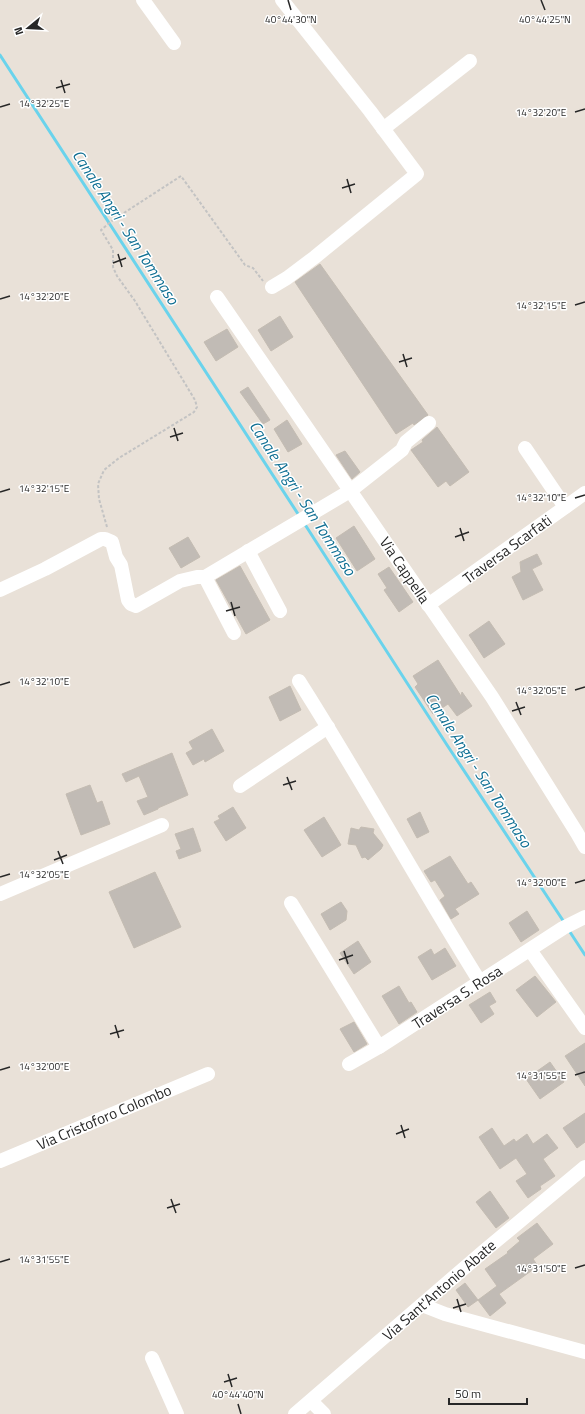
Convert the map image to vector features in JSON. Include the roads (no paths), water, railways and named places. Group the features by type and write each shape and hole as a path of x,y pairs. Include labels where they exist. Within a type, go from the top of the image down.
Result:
{"street":[{"path":"144,0 174,44"},
{"path":"272,287 287,278 309,261 416,174 383,129 282,0"},
{"path":"383,129 470,61"},
{"name":"Via Cappella","path":"216,297 492,697 585,848"},
{"path":"0,590 45,569 101,539 105,539 112,542 116,557 121,565 128,600 131,604 136,606 180,580 205,577 350,491 402,450 406,442 429,423"},
{"path":"525,448 565,507"},
{"name":"Traversa Scarfati","path":"428,605 585,493"},
{"path":"248,551 280,612"},
{"path":"205,577 234,633"},
{"path":"300,681 480,982"},
{"path":"240,786 328,727"},
{"path":"0,894 162,825"},
{"path":"291,902 379,1047"},
{"name":"Traversa S. Rosa","path":"349,1064 379,1047 585,916"},
{"path":"530,950 585,1028"},
{"name":"Via Cristoforo Colombo","path":"0,1161 208,1074"},
{"name":"Via Sant'Antonio Abate","path":"295,1414 484,1251 585,1167"},
{"path":"422,1305 445,1314 585,1352"},
{"path":"152,1358 178,1414"},
{"path":"311,1401 324,1414"}],"waterway":[{"name":"Canale Angri - San Tommaso","path":"0,55 300,517"},
{"name":"Canale Angri - San Tommaso","path":"304,523 447,745 564,922"},
{"name":"Canale Angri - San Tommaso","path":"568,929 585,955"}]}
